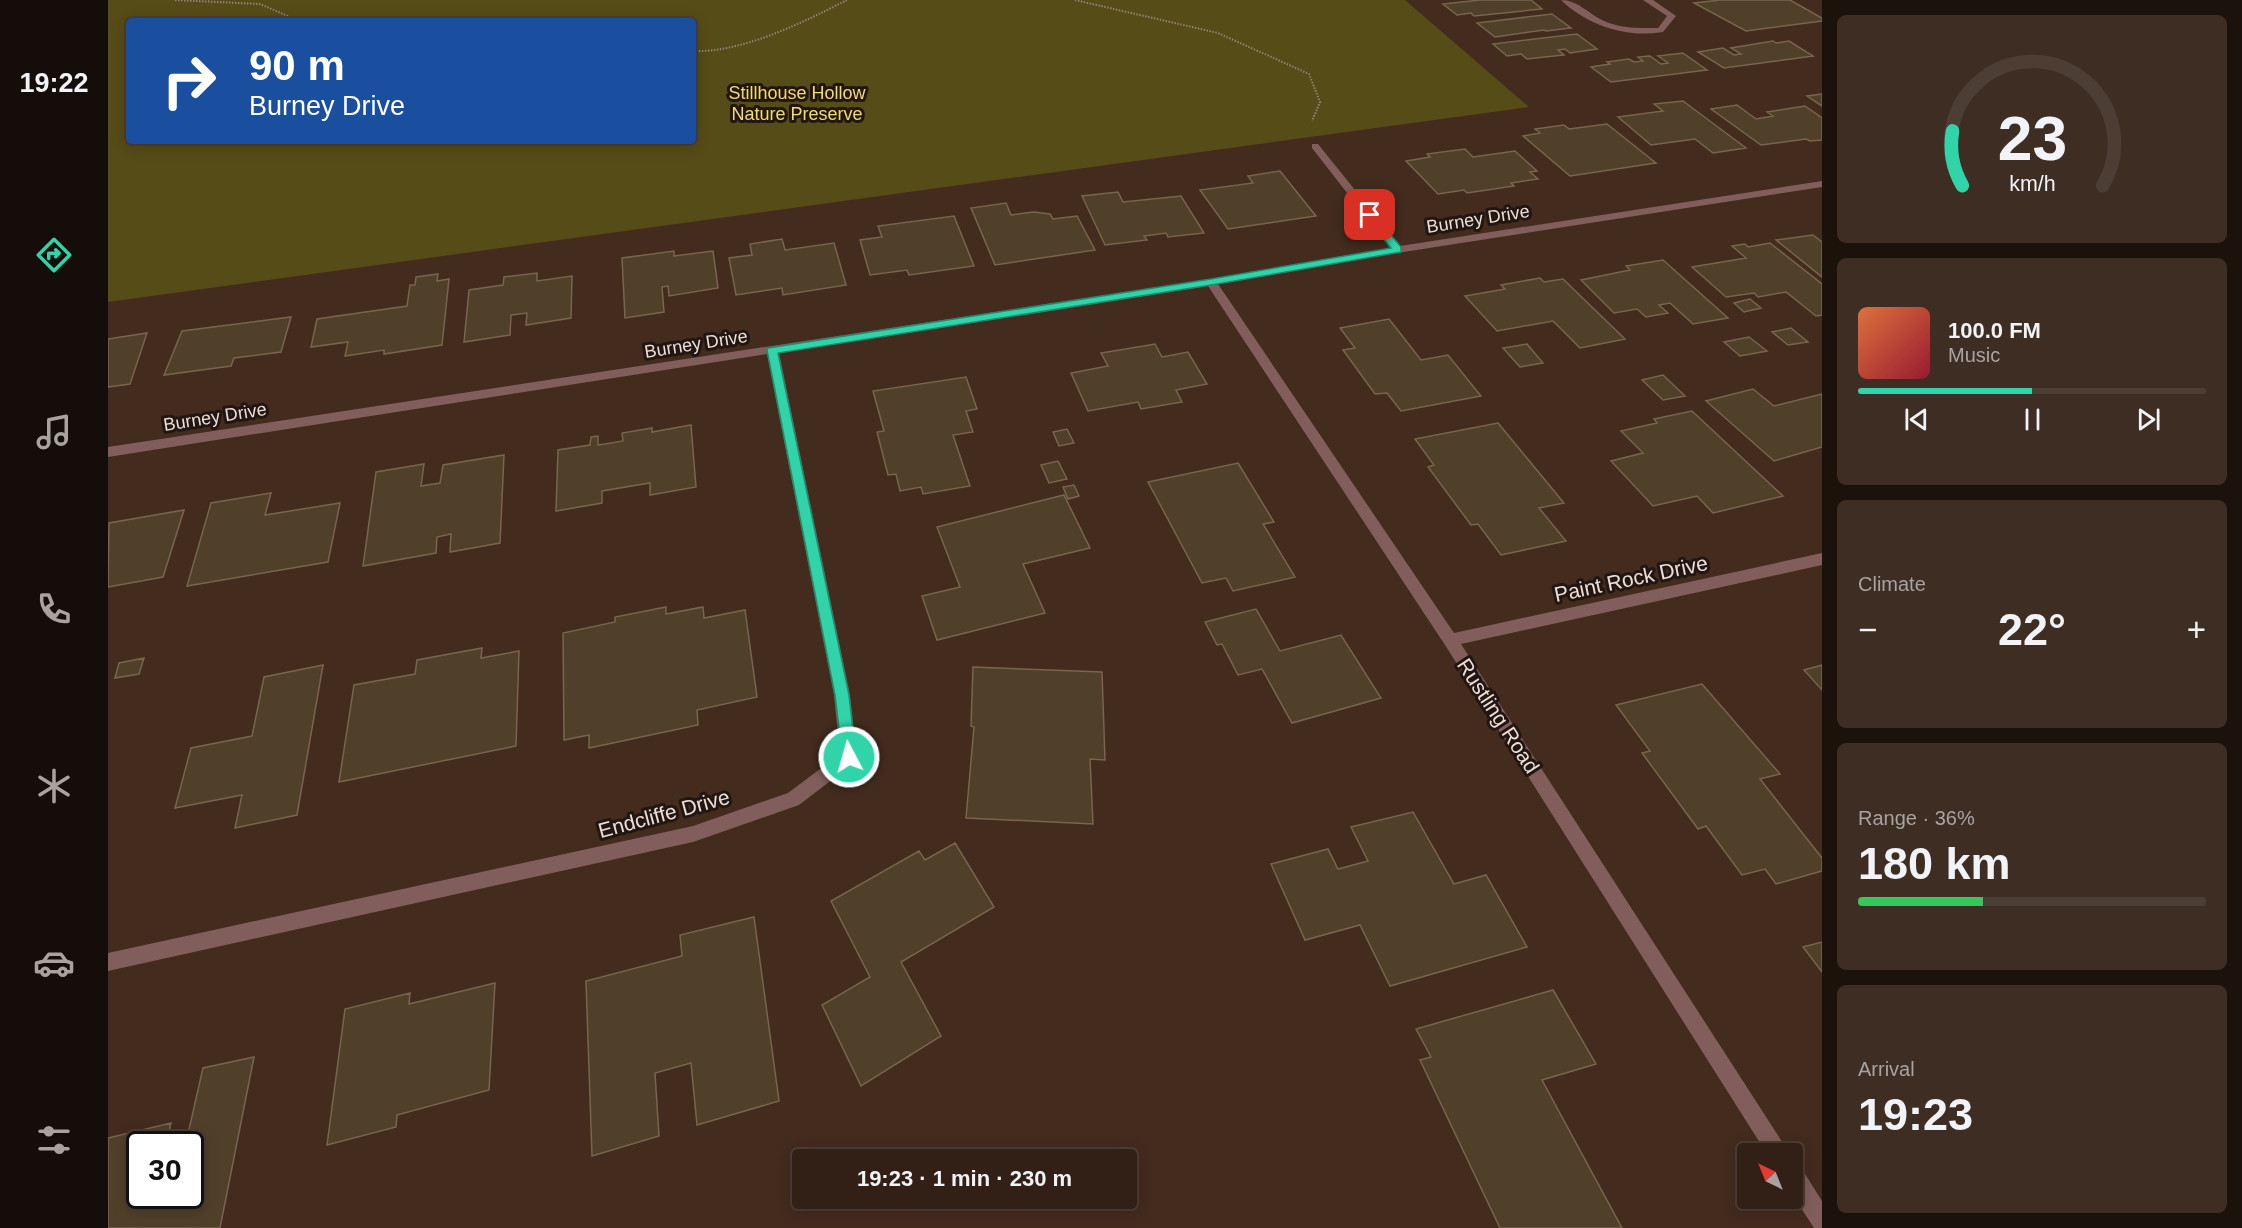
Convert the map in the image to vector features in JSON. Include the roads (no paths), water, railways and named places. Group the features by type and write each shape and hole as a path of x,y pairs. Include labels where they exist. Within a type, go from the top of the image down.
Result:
{"street":[{"path":"1565,0 1598,24 1632,32 1660,30 1672,15 1647,0"},
{"path":"1315,146 1397,250"},
{"name":"Burney Drive","path":"108,452 1211,282 1397,250 1822,184"},
{"name":"Rustling Road","path":"1211,282 1450,640 1773,1143"},
{"name":"Endcliffe Drive","path":"108,962 693,834 793,799 849,757 842,695 772,350"},
{"name":"Paint Rock Drive","path":"1450,640 1822,559"},
{"path":"1803,1191 1822,1220"}],"park label":[{"name":"Stillhouse Hollow Nature Preserve","path":"797,103"}]}
